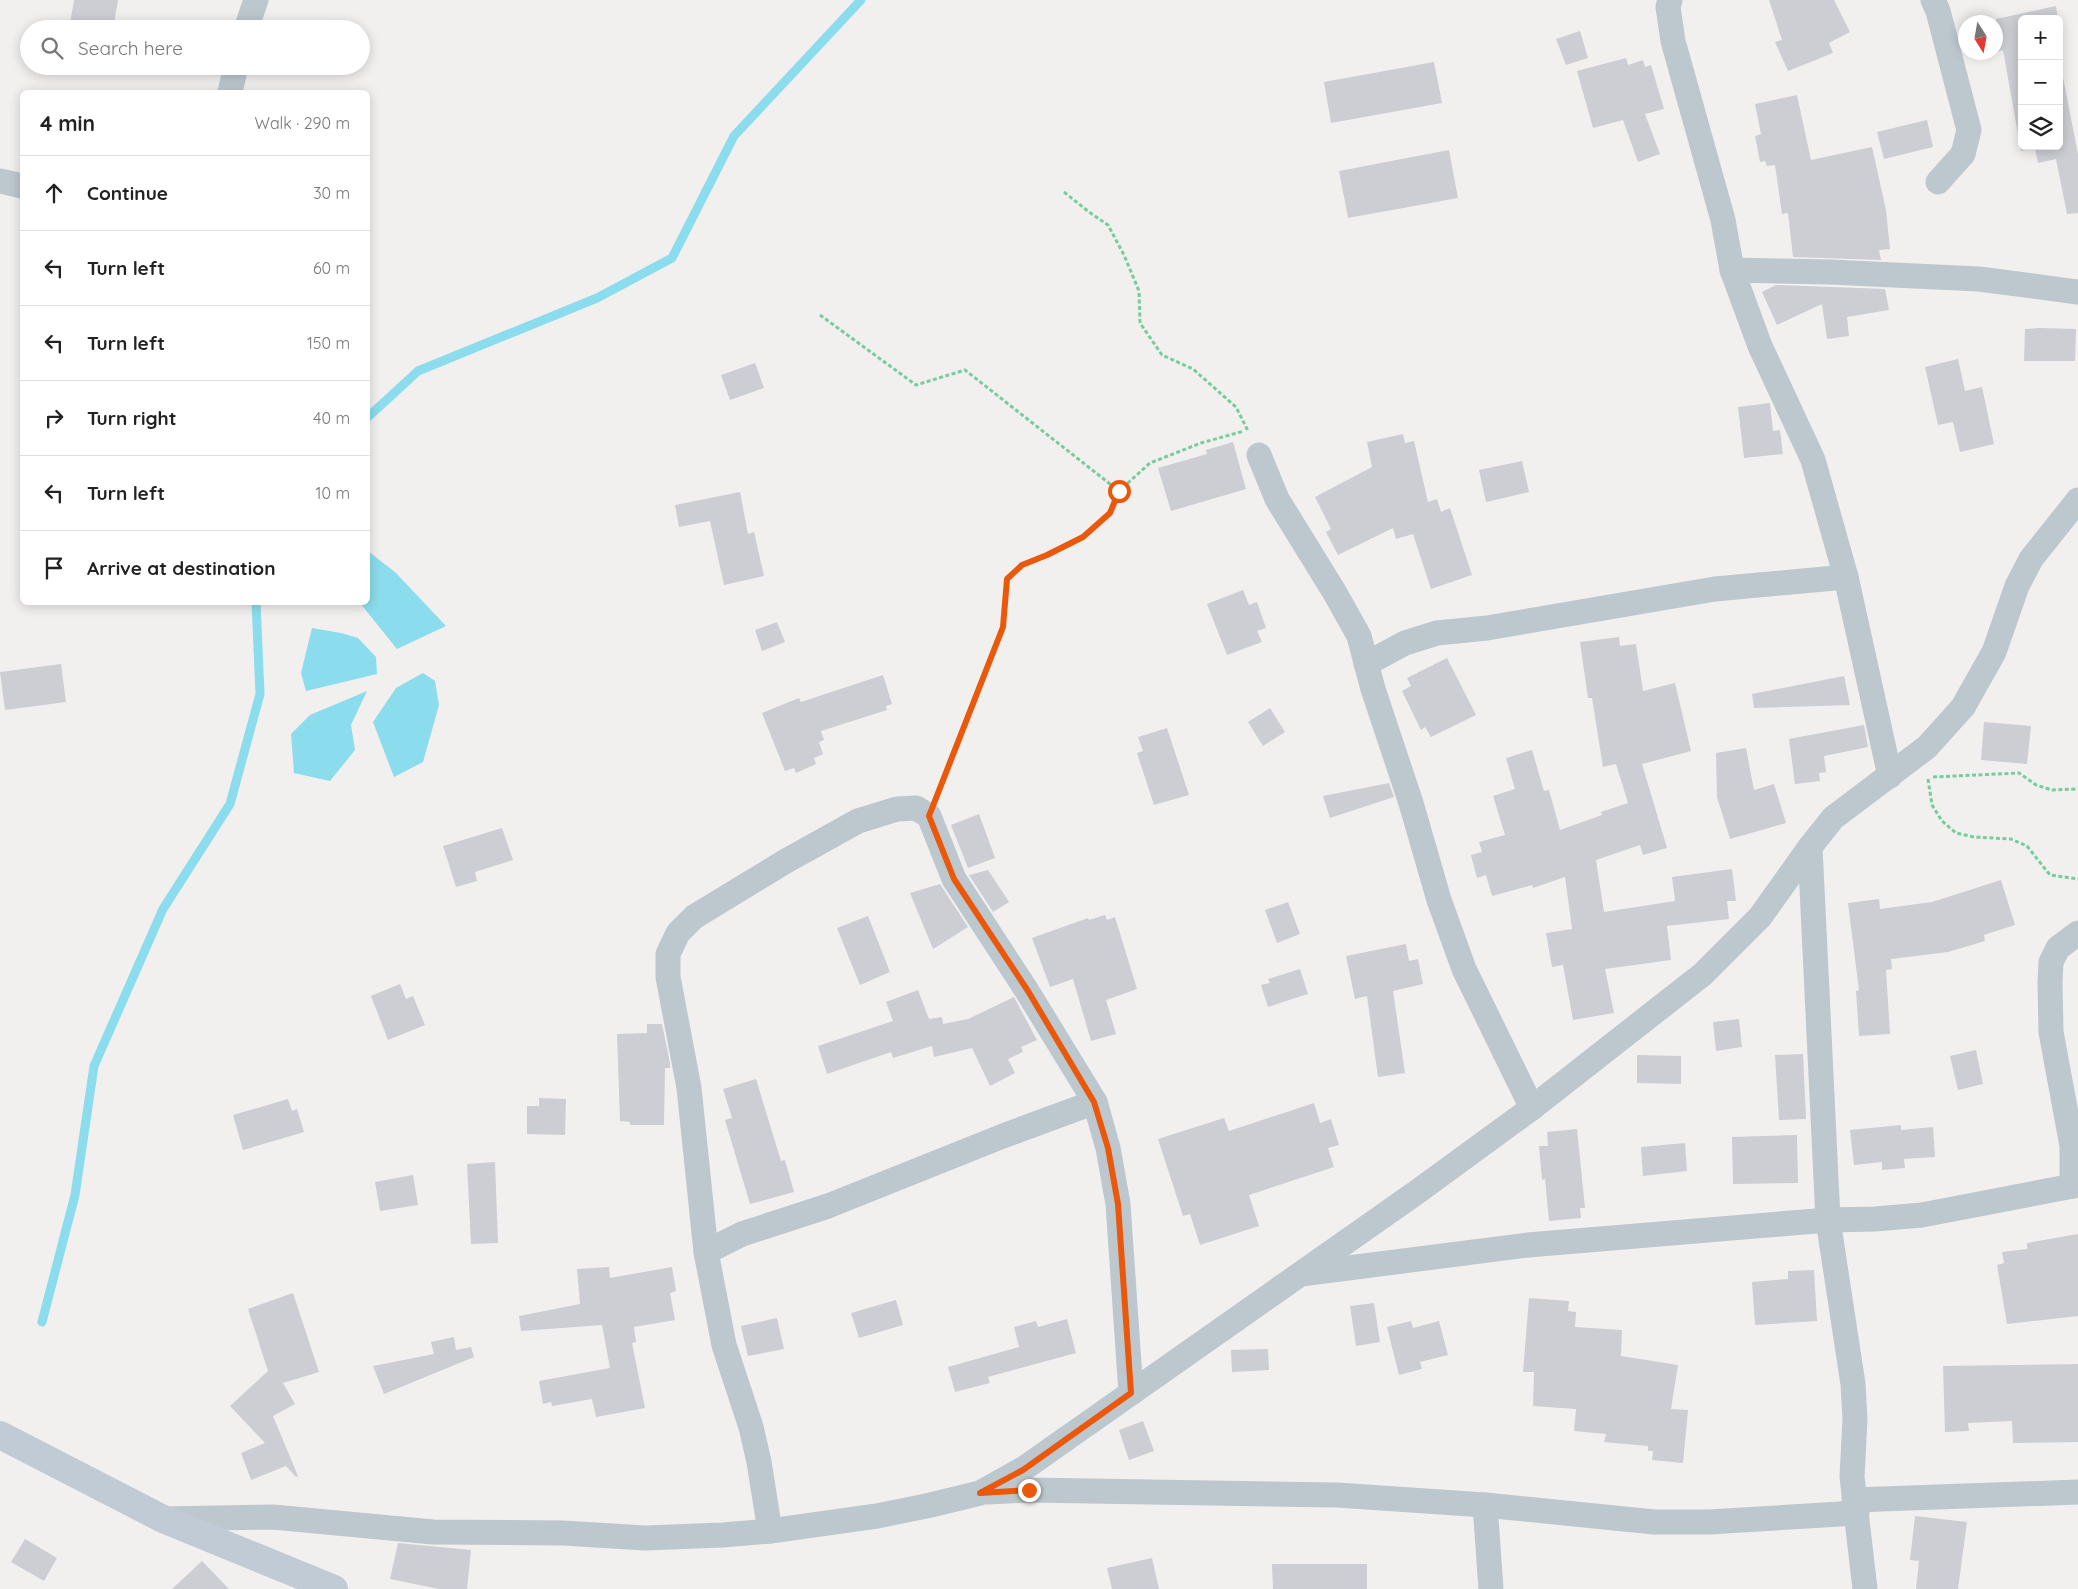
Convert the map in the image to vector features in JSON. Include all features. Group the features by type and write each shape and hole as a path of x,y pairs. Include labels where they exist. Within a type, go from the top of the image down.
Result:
{"street":[{"path":"249,20 256,0"},
{"path":"1670,0 1668,7 1673,42 1723,220 1732,270 1760,346 1813,460 1846,577 1890,776"},
{"path":"1932,0 1938,11 1969,130 1963,154 1938,182"},
{"path":"230,90 234,75"},
{"path":"0,181 20,186"},
{"path":"1732,270 1830,272 1979,279 2078,292"},
{"path":"1260,455 1277,499 1335,593 1358,636 1411,803 1439,900 1464,969 1532,1108"},
{"path":"980,1493 1023,1470 1417,1192 1532,1108 1703,974 1760,917 1834,818 1927,747 1963,707 1994,652 2017,586 2031,559 2078,500"},
{"path":"1366,664 1405,643 1437,633 1487,628 1715,589 1846,577"},
{"path":"770,1531 753,1436 724,1345 706,1252 689,1088 668,977 668,954 678,932 694,917 786,861 858,821 897,809 916,808 929,816 954,879 1028,991 1094,1102 1108,1148 1118,1204 1131,1393"},
{"path":"1810,848 1828,1220 1853,1384 1855,1419 1852,1477 1865,1589"},
{"path":"1297,1275 1528,1244 1828,1220 1922,1215 2075,1186 2072,1146 2051,1032 2050,982 2051,962 2058,948 2078,933"},
{"path":"706,1252 742,1234 828,1206 1094,1102"},
{"path":"0,1435 291,1581 334,1589"},
{"path":"163,1518 273,1517 433,1532 563,1533 644,1538 770,1531 931,1506 980,1493 1029,1490 1337,1495 1663,1522 1709,1522 1856,1507 2078,1492"},
{"path":"1485,1506 1491,1589"}],"path":[{"path":"1064,192 1108,225 1124,255 1139,291 1140,323 1162,356 1193,369 1236,407 1260,455"},
{"path":"820,315 916,385 965,370 1119,491"},
{"path":"929,816 1003,627 1007,579 1022,565 1083,537 1110,513 1119,491 1150,463 1201,443 1247,430"},
{"path":"2078,789 2052,790 2036,785 2019,773 1928,777 1932,806 1942,821 1956,833 1974,837 2011,840 2028,846 2050,875 2078,879"}],"water":[{"path":"370,553 396,573 446,626 397,649 362,605 370,605"},
{"path":"312,628 358,638 376,657 377,674 306,691 301,673"},
{"path":"423,673 435,681 439,705 423,762 394,777 373,722 396,688"},
{"path":"367,691 351,725 355,750 330,781 294,773 291,734 310,715"}],"building":[{"path":"74,0 118,0 115,20 71,20"},
{"path":"1769,0 1834,0 1850,32 1829,43 1833,53 1788,71 1775,42 1782,40"},
{"path":"2056,6 2057,15 2018,15 2018,134 2003,50 2003,17"},
{"path":"1580,31 1588,58 1566,65 1556,39"},
{"path":"1626,58 1628,65 1643,60 1645,67 1651,65 1664,109 1645,114 1660,154 1638,162 1623,120 1593,128 1577,71"},
{"path":"1434,62 1442,103 1331,123 1324,82"},
{"path":"2063,77 2078,154 2078,213 2067,214 2056,159 2038,163 2035,150 2063,150"},
{"path":"1797,95 1811,160 1872,147 1886,210 1890,249 1879,250 1881,260 1793,257 1788,213 1782,214 1775,165 1767,166 1765,161 1760,162 1755,136 1761,134 1755,104"},
{"path":"1927,120 1933,147 1884,159 1877,132"},
{"path":"1449,150 1458,198 1348,218 1339,171"},
{"path":"1776,285 1885,289 1889,310 1847,317 1849,336 1827,339 1822,304 1777,325 1762,292"},
{"path":"2025,329 2076,329 2075,361 2024,361"},
{"path":"1958,359 1965,391 1982,387 1994,444 1960,452 1953,422 1938,425 1925,367"},
{"path":"755,363 764,388 730,400 721,375"},
{"path":"1770,403 1773,431 1780,430 1783,454 1744,458 1738,407"},
{"path":"1403,434 1405,443 1414,441 1428,502 1437,499 1441,512 1450,508 1472,575 1431,589 1413,534 1396,539 1393,528 1338,555 1326,532 1331,529 1315,497 1372,467 1367,442"},
{"path":"1233,442 1246,489 1171,511 1158,468 1207,454 1206,450"},
{"path":"1522,461 1529,492 1486,502 1479,470"},
{"path":"740,492 748,534 754,532 764,576 724,585 710,521 679,527 675,505"},
{"path":"1243,590 1249,605 1257,602 1266,628 1257,631 1262,642 1227,655 1207,604"},
{"path":"777,622 785,642 762,651 755,630"},
{"path":"1619,637 1620,646 1636,644 1643,691 1675,683 1691,751 1642,764 1667,848 1643,855 1640,845 1596,860 1604,912 1675,901 1672,877 1732,869 1736,901 1727,901 1729,919 1667,926 1671,960 1605,969 1614,1013 1573,1020 1563,965 1552,967 1546,933 1572,929 1565,877 1533,888 1532,885 1492,896 1486,875 1477,878 1471,855 1482,852 1479,842 1505,835 1493,796 1515,789 1506,758 1532,750 1544,791 1549,790 1560,830 1602,815 1601,812 1628,803 1616,764 1603,767 1592,698 1588,698 1580,642"},
{"path":"1447,658 1476,715 1431,737 1425,727 1421,730 1402,691 1411,686 1407,678"},
{"path":"61,664 66,702 5,710 0,672"},
{"path":"883,675 892,704 886,706 887,710 821,731 824,740 819,742 823,754 814,758 816,764 796,773 794,768 785,771 762,713 799,698 801,702"},
{"path":"1844,676 1850,705 1754,708 1752,694"},
{"path":"1270,708 1285,732 1263,746 1248,722"},
{"path":"1984,722 2031,726 2027,764 1981,760"},
{"path":"1864,725 1868,747 1824,756 1826,772 1819,773 1820,781 1795,784 1789,739"},
{"path":"1167,728 1189,795 1154,805 1137,753 1143,751 1138,737"},
{"path":"1746,748 1754,790 1774,784 1786,823 1730,839 1717,797 1716,753"},
{"path":"1389,783 1394,797 1330,818 1323,796"},
{"path":"979,814 995,858 968,868 951,825"},
{"path":"502,828 513,860 475,872 477,881 456,887 443,846"},
{"path":"988,870 1009,902 993,912 969,875"},
{"path":"2001,880 2015,925 1984,935 1985,941 1948,952 1891,959 1892,969 1886,970 1890,1034 1859,1036 1856,991 1859,990 1848,903 1879,899 1880,909 1932,902"},
{"path":"940,884 968,927 933,949 910,893"},
{"path":"1288,902 1300,934 1277,943 1265,910"},
{"path":"1105,915 1107,920 1115,917 1137,989 1106,1000 1116,1034 1091,1041 1073,979 1050,987 1032,938 1088,918 1089,920"},
{"path":"868,916 890,972 860,985 837,928"},
{"path":"1406,944 1409,961 1418,959 1423,984 1393,991 1405,1073 1378,1077 1367,996 1355,999 1346,956"},
{"path":"1300,969 1308,994 1268,1007 1261,985 1270,983 1268,979"},
{"path":"400,984 406,999 413,996 425,1025 388,1040 371,996"},
{"path":"918,990 929,1019 942,1017 943,1024 968,1019 1014,997 1037,1040 1021,1047 1023,1052 1008,1059 1015,1073 990,1086 972,1048 934,1057 932,1046 893,1058 891,1052 827,1074 818,1046 893,1021 886,1002"},
{"path":"1739,1019 1742,1047 1716,1051 1713,1022"},
{"path":"647,1024 662,1024 670,1063 670,1068 665,1068 664,1125 630,1125 630,1122 620,1121 617,1034 647,1033"},
{"path":"1976,1050 1983,1084 1958,1090 1950,1056"},
{"path":"1803,1054 1806,1119 1779,1120 1775,1055"},
{"path":"1637,1055 1681,1056 1681,1084 1637,1083"},
{"path":"756,1079 781,1161 785,1160 794,1192 750,1204 725,1120 732,1118 723,1089"},
{"path":"539,1098 566,1099 565,1135 527,1134 527,1106 539,1106"},
{"path":"288,1099 292,1111 297,1109 304,1132 243,1150 233,1115"},
{"path":"1314,1103 1320,1123 1331,1119 1339,1145 1328,1148 1334,1167 1249,1195 1259,1226 1200,1245 1190,1214 1183,1216 1158,1139 1224,1118 1229,1131"},
{"path":"1901,1125 1901,1130 1933,1127 1935,1157 1904,1159 1905,1168 1882,1170 1882,1162 1854,1165 1850,1130"},
{"path":"1577,1129 1585,1208 1580,1208 1581,1218 1549,1221 1545,1179 1542,1180 1539,1146 1548,1146 1547,1132"},
{"path":"1797,1135 1798,1183 1733,1184 1732,1137"},
{"path":"1685,1143 1687,1171 1643,1176 1641,1147"},
{"path":"495,1162 498,1243 471,1244 467,1164"},
{"path":"413,1175 418,1205 380,1211 375,1182"},
{"path":"2078,1234 2078,1316 2007,1324 1997,1265 2004,1263 2002,1252 2027,1249 2027,1243"},
{"path":"609,1267 610,1278 672,1267 676,1291 670,1293 675,1320 634,1327 636,1342 632,1343 645,1408 596,1417 592,1399 552,1406 551,1402 543,1404 539,1381 610,1368 602,1325 521,1331 519,1316 580,1304 577,1269"},
{"path":"1814,1270 1817,1321 1755,1325 1752,1282 1788,1279 1788,1271"},
{"path":"293,1293 319,1372 283,1383 295,1404 273,1416 298,1476 296,1477 286,1466 251,1480 241,1453 265,1443 230,1406 268,1371 248,1309"},
{"path":"1529,1298 1569,1301 1568,1311 1576,1312 1575,1327 1622,1330 1621,1356 1678,1365 1671,1409 1688,1410 1683,1463 1652,1460 1653,1451 1648,1451 1648,1446 1604,1442 1606,1434 1574,1431 1576,1409 1533,1406 1534,1372 1523,1372"},
{"path":"896,1300 903,1325 859,1338 851,1313"},
{"path":"1374,1303 1380,1342 1356,1346 1350,1306"},
{"path":"777,1318 784,1349 748,1356 741,1326"},
{"path":"1067,1319 1076,1353 988,1377 990,1383 955,1392 948,1367 1019,1347 1014,1327 1036,1321 1038,1327"},
{"path":"1411,1321 1413,1328 1439,1321 1448,1355 1420,1362 1422,1369 1399,1375 1387,1327"},
{"path":"454,1337 456,1350 471,1347 474,1357 384,1394 373,1366 434,1354 431,1342"},
{"path":"1268,1349 1269,1370 1232,1372 1231,1350"},
{"path":"2078,1364 2078,1442 2013,1443 2012,1421 1968,1423 1969,1431 1945,1432 1943,1366"},
{"path":"1143,1421 1154,1451 1129,1460 1119,1430"},
{"path":"1915,1516 1967,1522 1958,1589 1916,1589 1919,1561 1910,1560"},
{"path":"25,1539 57,1558 44,1581 11,1562"},
{"path":"398,1543 471,1550 467,1589 439,1589 390,1579"},
{"path":"1152,1558 1159,1589 1112,1589 1107,1568"},
{"path":"202,1561 229,1589 172,1589"},
{"path":"1272,1564 1367,1564 1367,1589 1273,1589"}],"waterway":[{"path":"370,415 418,371 597,298 672,258 734,136 861,0"},
{"path":"42,1322 75,1195 94,1066 163,909 230,804 260,694 256,605"}],"route":[{"path":"1029,1490 980,1493 1023,1470 1131,1393 1118,1204 1108,1148 1094,1102 1028,991 954,879 929,816 1003,627 1007,579 1022,565 1083,537 1110,513 1119,491"}]}
